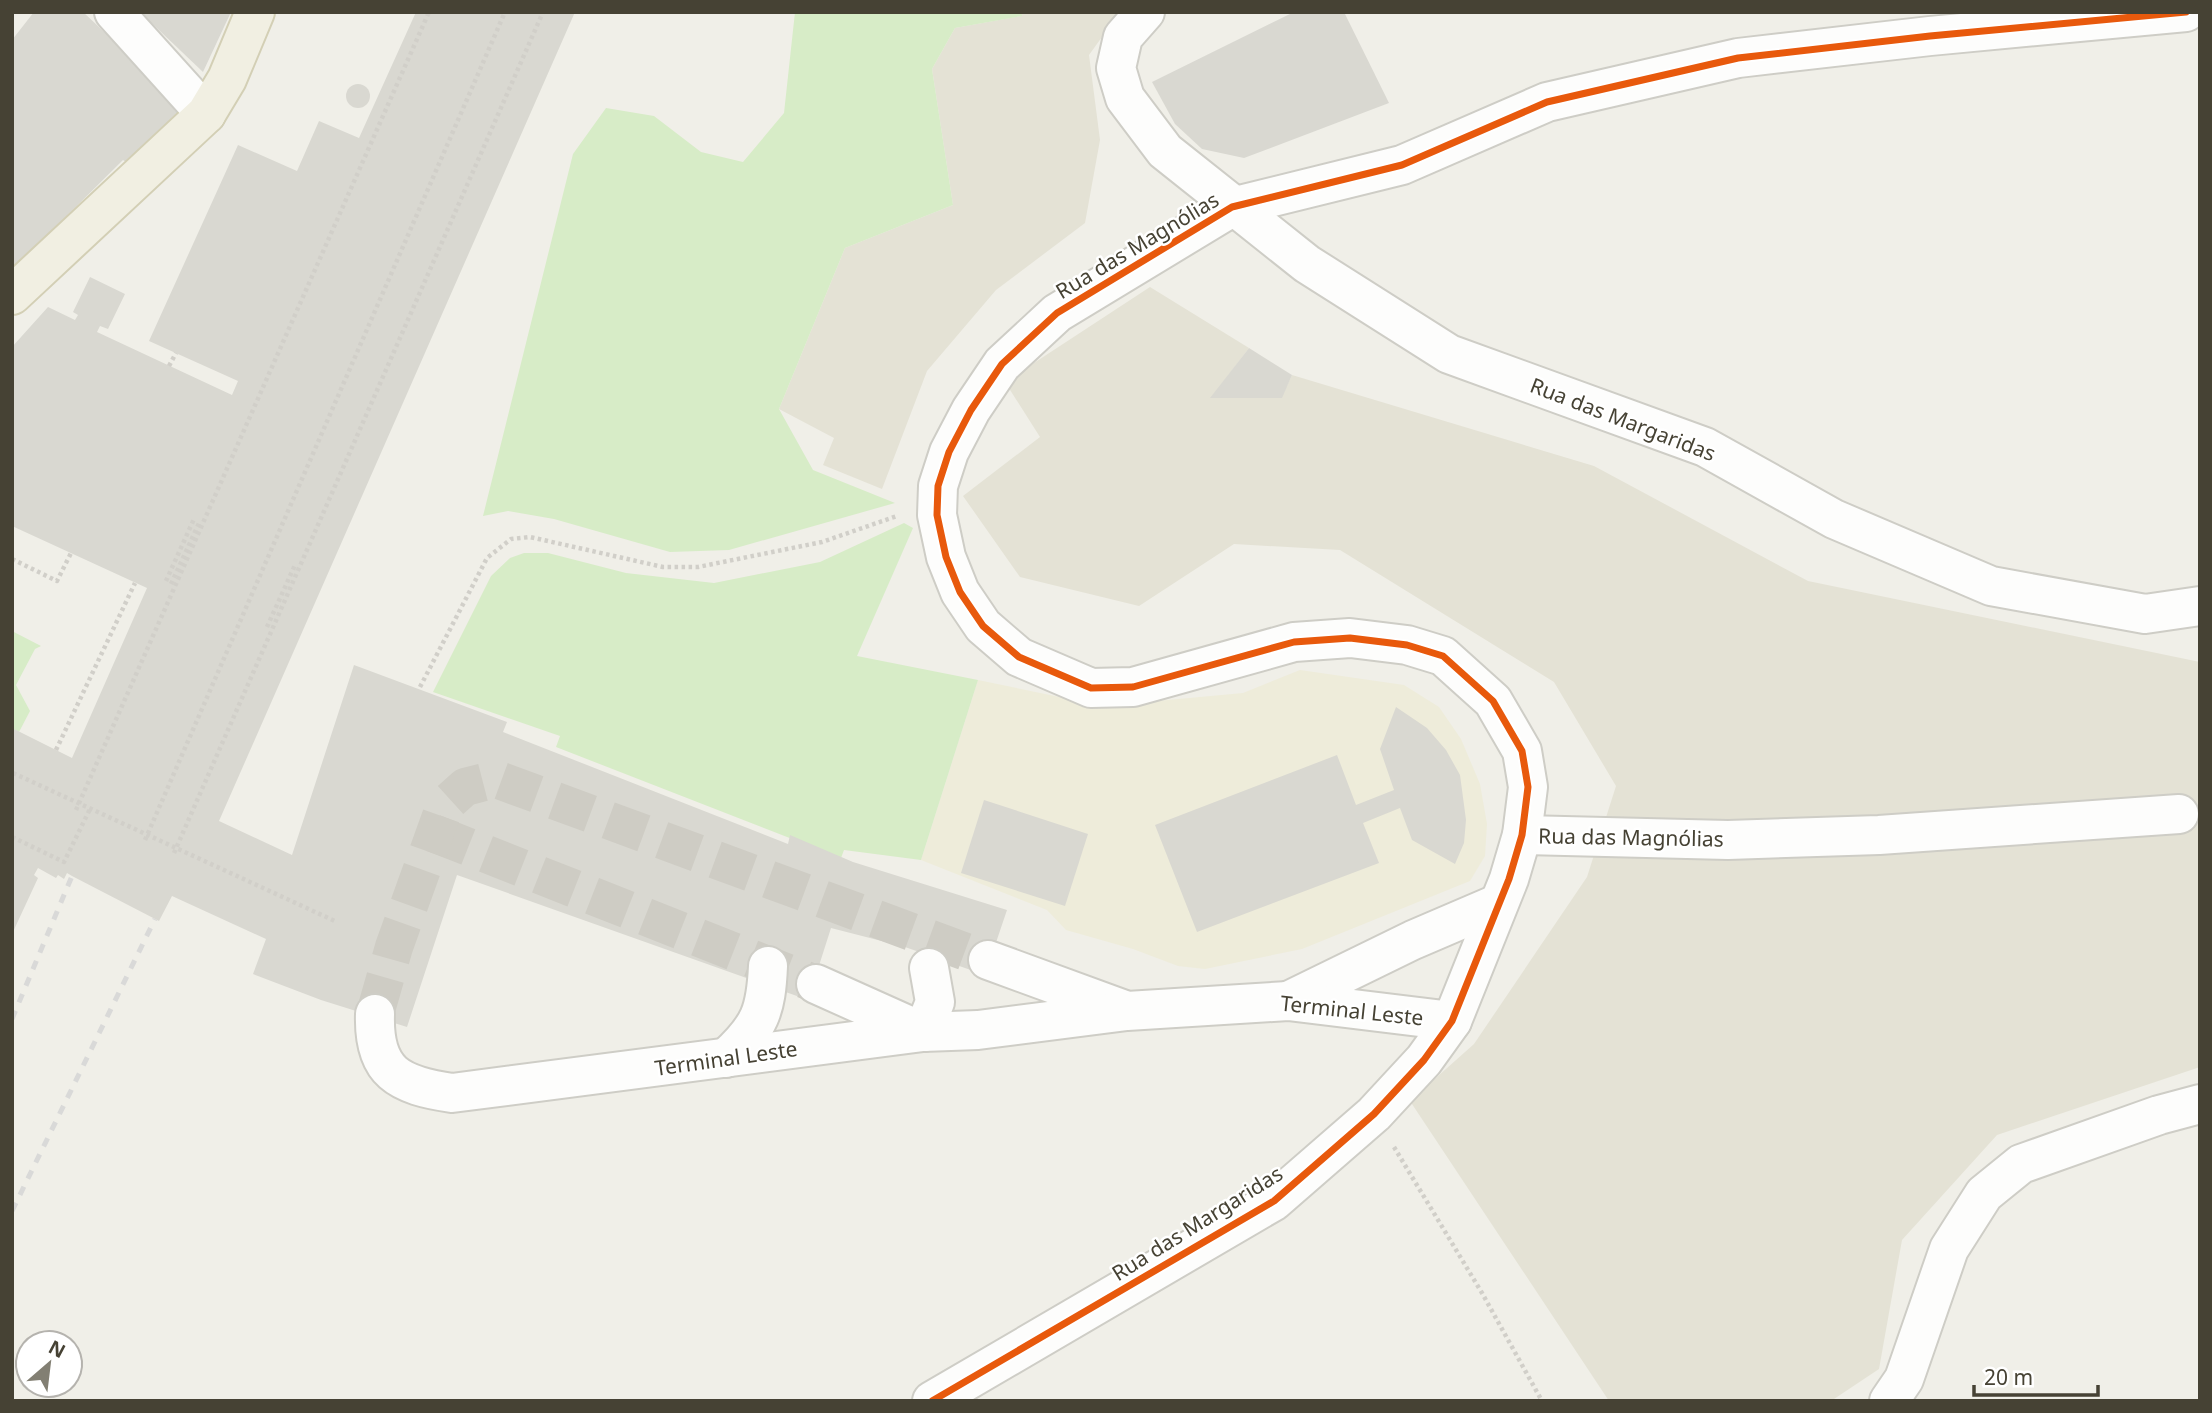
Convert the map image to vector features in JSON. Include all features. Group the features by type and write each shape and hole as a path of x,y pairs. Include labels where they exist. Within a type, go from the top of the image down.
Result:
{"main road":[{"path":"12,295 206,114 227,79 255,12"}],"street":[{"path":"114,12 206,114"},
{"name":"Rua das Margaridas","path":"1145,12 1123,37 1116,68 1125,98 1165,151 1307,264 1448,354 1706,447 1834,519 1991,586 2145,614 2200,606"},
{"name":"Rua das Magnólias","path":"2179,814 1879,835 1755,839 1522,835 1528,787 1522,751 1493,701 1443,656 1407,645 1350,638 1294,642 1133,687 1091,688 1019,657 984,626 960,592 946,557 937,502 938,486 949,452 971,410 1003,364 1057,313 1232,207 1402,165 1547,102 1738,58 1930,36 2186,12"},
{"name":"Rua das Margaridas","path":"932,1401 1274,1201 1374,1114 1424,1060 1452,1021 1509,879 1522,835"},
{"path":"1288,1001 1413,940 1497,904"},
{"name":"Terminal Leste","path":"988,960 1127,1011"},
{"path":"726,1058 755,1025 767,1001 768,966"},
{"path":"816,984 923,1032 935,1002 929,968"},
{"name":"Terminal Leste","path":"375,1014 374,1037 381,1062 396,1077 426,1089 452,1093 923,1032 978,1030 1127,1011 1288,1001 1452,1021"},
{"path":"1889,1401 1904,1379 1949,1249 1984,1194 2021,1164 2159,1115 2200,1104"}],"path":[{"path":"76,810 429,12"},
{"path":"145,840 505,12"},
{"path":"174,853 543,12"},
{"path":"169,366 176,353"},
{"path":"420,687 487,558 511,539 530,537 663,567 698,567 822,542 937,502"},
{"path":"169,582 197,520"},
{"path":"12,559 57,581 71,553"},
{"path":"267,627 295,565"},
{"path":"56,750 135,583"},
{"path":"13,773 337,922"},
{"path":"12,837 65,862 90,808"},
{"path":"1374,1114 1482,1293 1542,1401"}],"shaded area":[{"path":"1021,12 1120,12 1089,55 1100,140 1085,223 996,290 927,371 882,489 823,465 834,438 779,409 845,248 953,205 932,69 955,28 1021,16"},
{"path":"1150,287 1249,348 1211,398 1281,398 1292,375 1594,466 1808,581 2200,662 2200,1067 1997,1135 1902,1240 1879,1369 1831,1401 1609,1401 1410,1101 1474,1044 1587,877 1616,786 1554,682 1340,550 1234,544 1139,606 1020,577 963,496 1040,437 1005,382"},
{"path":"1300,670 1404,685 1439,707 1461,739 1480,784 1487,824 1485,856 1470,881 1302,949 1205,969 1178,966 1133,949 1066,930 1047,910 921,860 978,680 1103,706 1243,693"}],"green space":[{"path":"795,12 1021,12 1022,16 955,28 932,69 953,205 845,248 779,409 813,470 895,503 729,550 670,552 554,519 508,511 483,516 573,154 606,108 654,116 701,152 743,162 784,113"},
{"path":"904,523 913,528 857,656 978,680 921,860 844,850 841,858 556,747 560,736 433,692 491,576 510,558 524,553 548,553 626,573 714,583 820,562"},
{"path":"12,631 41,646 35,649 16,685 30,711 19,732 12,728"}],"building":[{"path":"34,12 83,12 184,107 129,164 123,160 12,270 12,40"},
{"path":"140,12 231,12 203,72"},
{"path":"416,12 575,12 219,821 292,855 354,665 507,722 503,732 788,844 790,835 853,862 1007,910 985,975 905,947 831,928 808,1000 457,875 407,1027 321,1000 253,974 266,939 172,896 159,921 67,873 64,879 58,875 56,878 38,868 34,875 38,878 12,934 12,728 72,758 147,588 12,526 12,347 48,307 75,320 78,315 73,312 90,277 125,294 108,329 100,326 97,332 232,395 238,381 149,341 238,145 297,171 319,121 359,138"},
{"path":"1294,12 1344,12 1389,103 1244,158 1202,149 1175,124 1152,82"},
{"path":"358,84 367,87 370,96 367,105 358,108 349,105 346,96 349,87"},
{"path":"1249,348 1292,375 1282,398 1210,398"},
{"path":"1396,707 1427,728 1446,750 1460,775 1466,820 1464,843 1455,864 1412,840 1400,808 1363,823 1379,863 1197,932 1155,825 1337,755 1356,805 1394,790 1380,749"},
{"path":"984,800 1088,834 1065,906 961,873"}],"tunnel":[{"path":"375,1014 394,947 445,805 465,787 496,779 988,960"},
{"path":"433,833 816,984"}],"railway":[{"path":"12,1019 72,876"},
{"path":"12,1211 155,919"}],"cycle path":[{"path":"932,1401 1274,1201 1374,1114 1424,1060 1452,1021 1509,879 1522,835 1528,787 1522,751 1493,701 1443,656 1407,645 1350,638 1294,642 1133,687 1091,688 1019,657 983,626 960,592 946,557 937,515 938,486 949,452 971,410 1002,364 1057,313 1232,207 1402,165 1547,102 1738,58 1930,36 2186,12"}]}
